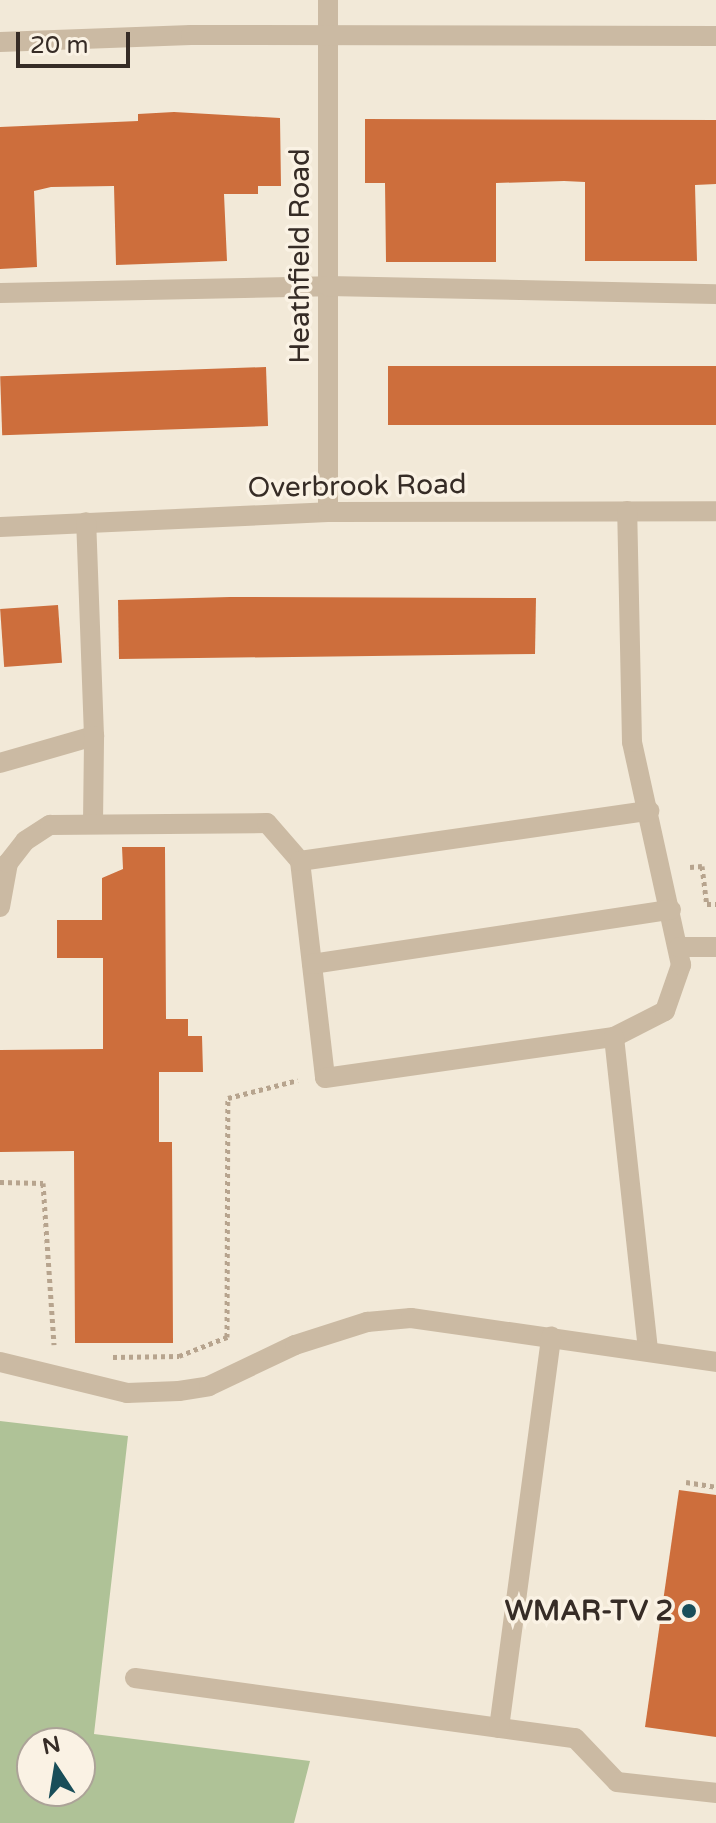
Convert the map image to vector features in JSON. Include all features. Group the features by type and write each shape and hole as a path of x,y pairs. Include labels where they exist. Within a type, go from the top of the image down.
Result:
{"street":[{"name":"Heathfield Road","path":"328,0 328,512"},
{"path":"0,42 328,35 716,36"},
{"path":"0,293 328,286 716,294"},
{"path":"0,907 8,863 25,841 50,825 267,823 300,861 325,1078 614,1037 665,1011 679,983 679,947 632,742 627,511"},
{"name":"Overbrook Road","path":"0,527 328,512 716,511"},
{"path":"86,522 94,736 93,823"},
{"path":"0,763 94,736"},
{"path":"300,861 649,811"},
{"path":"312,964 671,910"},
{"path":"679,947 716,947"},
{"path":"614,1037 648,1350"},
{"path":"0,1362 127,1393 179,1391 209,1386 295,1345 367,1322 411,1318 716,1362"},
{"path":"499,1728 551,1336"},
{"path":"135,1678 575,1738 617,1782 716,1793"}],"path":[{"path":"103,1357 179,1356 227,1337 228,1098 325,1071"},
{"path":"0,1182 43,1183 51,1340 65,1353"},
{"path":"686,1482 716,1487"}],"green space":[{"path":"0,1421 128,1436 95,1727 16,1727 16,1807 96,1807 96,1734 310,1761 294,1823 0,1823"}],"building":[{"path":"174,112 280,118 281,186 258,186 258,194 224,194 227,261 116,265 114,186 51,187 34,191 37,267 0,269 0,127 138,121 138,114"},
{"path":"365,119 716,120 716,184 695,185 697,261 585,261 585,182 564,181 496,183 496,262 386,262 385,183 365,183"},
{"path":"388,366 716,366 716,425 388,425"},
{"path":"266,367 268,426 2,435 0,376"},
{"path":"230,597 536,598 535,654 119,659 118,600"},
{"path":"58,605 62,663 4,667 0,609"},
{"path":"122,847 165,847 166,1019 188,1019 188,1036 202,1036 203,1072 159,1072 159,1142 172,1142 173,1343 75,1343 74,1151 0,1152 0,1050 103,1049 103,958 57,958 57,920 102,920 102,878 123,869"},
{"name":"WMAR-TV 2","path":"679,1490 716,1495 716,1737 645,1727"}],"place":[{"name":"WMAR-TV 2","path":"689,1611"}]}
